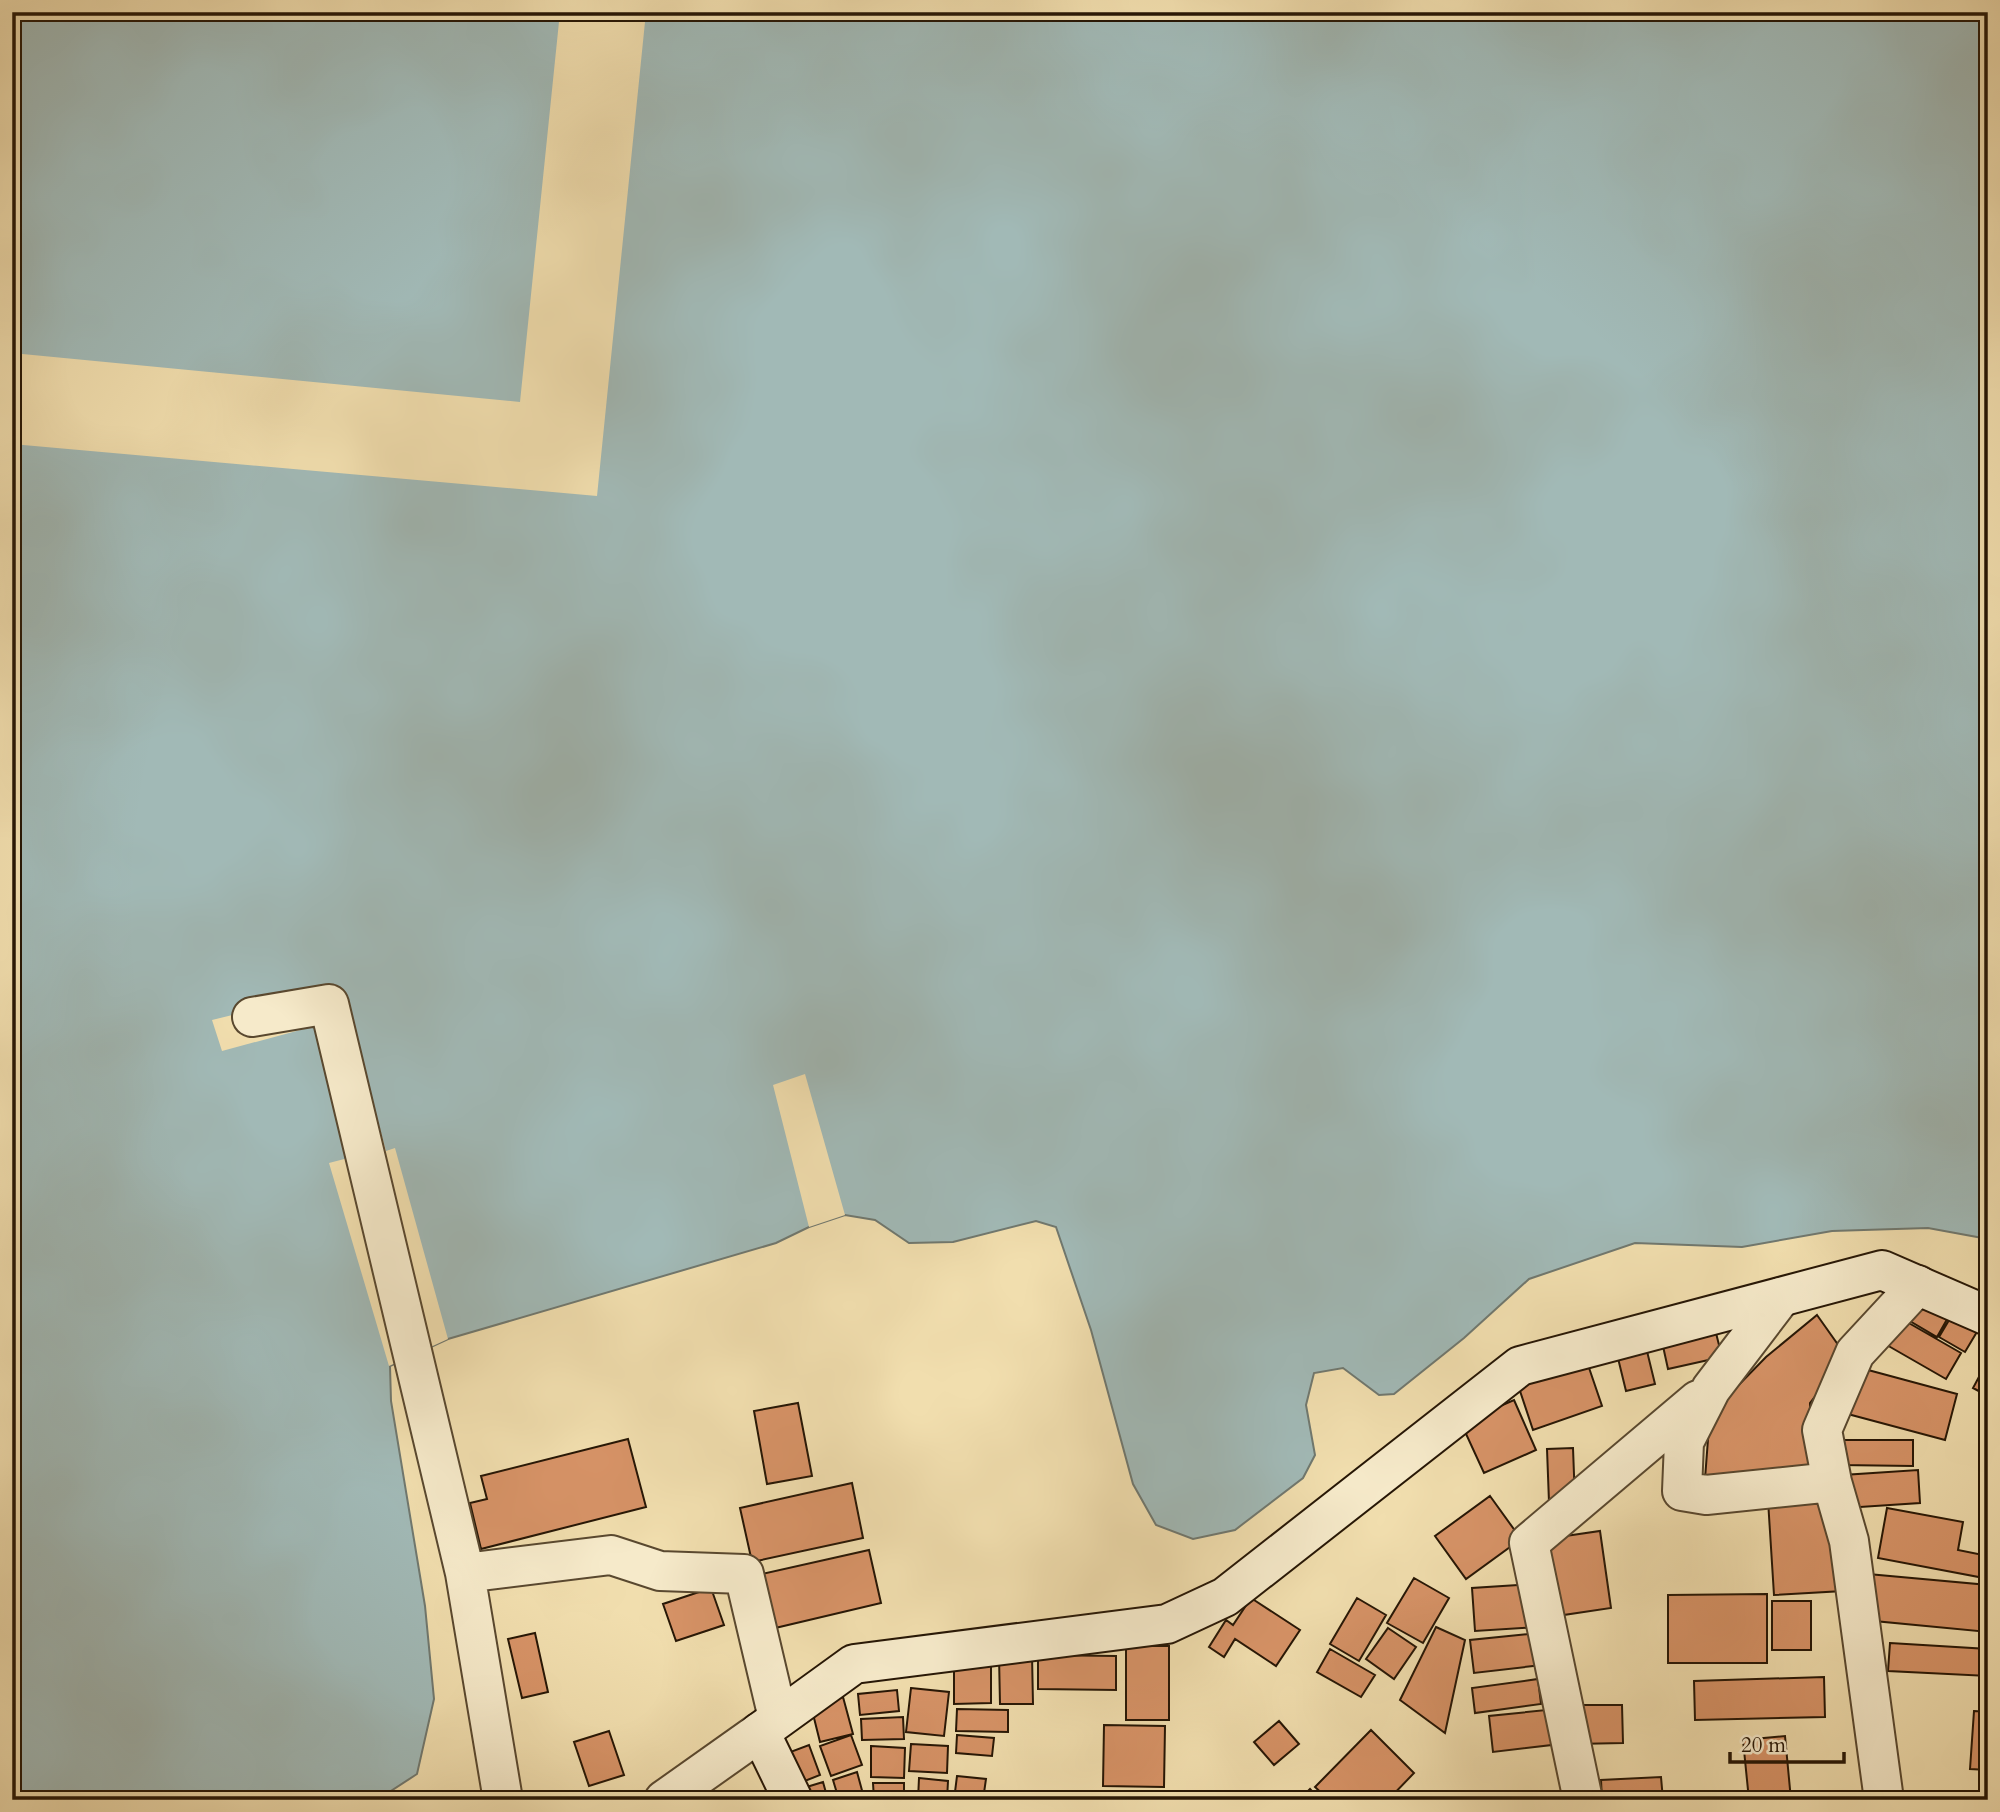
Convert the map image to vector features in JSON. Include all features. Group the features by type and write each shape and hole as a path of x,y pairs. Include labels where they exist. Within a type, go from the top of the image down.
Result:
{"street":[{"path":"252,1017 329,1004 465,1573 503,1800"},
{"path":"664,1800 854,1664 1167,1624 1225,1597 1520,1366 1882,1269 1988,1315"},
{"path":"1884,1800 1849,1541 1832,1482 1822,1430 1855,1353 1918,1285"},
{"path":"1782,1297 1711,1389 1684,1442 1682,1491 1706,1495 1832,1482"},
{"path":"1583,1800 1529,1543 1711,1389"},
{"path":"465,1573 611,1555 660,1571 744,1574 769,1725 793,1800"}],"water":[{"path":"12,12 1988,12 1988,1239 1928,1228 1832,1231 1742,1247 1635,1243 1529,1279 1464,1338 1394,1394 1379,1395 1343,1368 1314,1373 1306,1405 1315,1455 1303,1478 1235,1530 1193,1539 1156,1525 1133,1484 1091,1330 1056,1227 1036,1221 953,1242 909,1243 875,1220 845,1215 809,1227 776,1243 448,1339 390,1366 391,1401 425,1606 434,1699 417,1774 377,1800 46,1800 12,1795"}],"pier":[{"path":"560,12 646,12 597,496 12,444 12,353 520,402"},
{"path":"342,988 386,1151 395,1148 448,1339 389,1366 329,1163 352,1157 315,1026 222,1051 212,1020"},
{"path":"805,1074 845,1215 809,1227 773,1085"}],"building":[{"path":"1919,1288 1954,1307 1937,1337 1903,1317"},
{"path":"1958,1305 1984,1320 1965,1352 1939,1337"},
{"path":"1817,1315 1846,1356 1810,1403 1812,1474 1705,1479 1709,1426 1724,1400 1766,1357"},
{"path":"1900,1318 1961,1353 1946,1379 1885,1344"},
{"path":"1714,1325 1722,1357 1668,1369 1661,1337"},
{"path":"1645,1343 1655,1384 1626,1391 1616,1350"},
{"path":"1586,1359 1602,1406 1533,1430 1517,1382"},
{"path":"1988,1360 1988,1396 1973,1388"},
{"path":"1857,1367 1957,1394 1945,1440 1844,1413"},
{"path":"1514,1400 1536,1450 1484,1473 1461,1423"},
{"path":"798,1403 812,1476 767,1484 754,1411"},
{"path":"628,1439 646,1507 481,1549 470,1503 487,1499 481,1476"},
{"path":"1840,1440 1913,1440 1913,1466 1840,1465"},
{"path":"1573,1448 1575,1501 1549,1502 1547,1449"},
{"path":"1918,1470 1920,1503 1845,1508 1843,1475"},
{"path":"852,1483 863,1538 752,1562 740,1508"},
{"path":"1490,1496 1521,1539 1466,1579 1435,1536"},
{"path":"1837,1496 1843,1591 1774,1595 1768,1500"},
{"path":"1887,1508 1963,1522 1958,1550 1988,1556 1984,1578 1878,1558"},
{"path":"1600,1531 1611,1608 1550,1617 1538,1540"},
{"path":"869,1550 881,1603 771,1629 758,1575"},
{"path":"1868,1574 1988,1585 1988,1632 1864,1620"},
{"path":"1414,1578 1449,1598 1423,1643 1387,1623"},
{"path":"1535,1584 1538,1627 1475,1631 1472,1588"},
{"path":"711,1588 724,1625 676,1641 663,1604"},
{"path":"1767,1594 1767,1663 1668,1663 1668,1595"},
{"path":"1251,1598 1300,1630 1276,1666 1235,1639 1224,1657 1209,1647 1226,1620 1233,1625"},
{"path":"1357,1598 1386,1615 1359,1661 1330,1644"},
{"path":"1772,1601 1811,1601 1811,1650 1772,1650"},
{"path":"1436,1627 1465,1640 1445,1733 1400,1700"},
{"path":"1388,1628 1416,1647 1394,1679 1366,1659"},
{"path":"535,1633 548,1692 522,1698 508,1639"},
{"path":"1539,1633 1542,1665 1474,1673 1470,1640"},
{"path":"1890,1643 1988,1649 1988,1676 1888,1671"},
{"path":"1126,1646 1169,1646 1169,1720 1126,1720"},
{"path":"1330,1649 1375,1675 1361,1697 1317,1672"},
{"path":"1032,1655 1033,1704 1000,1704 999,1656"},
{"path":"1038,1655 1116,1656 1116,1690 1038,1689"},
{"path":"954,1666 991,1666 991,1703 954,1704"},
{"path":"1824,1677 1825,1717 1695,1720 1694,1681"},
{"path":"1538,1679 1541,1704 1475,1713 1472,1688"},
{"path":"911,1688 949,1692 944,1736 906,1732"},
{"path":"897,1690 899,1711 860,1715 858,1694"},
{"path":"843,1697 853,1734 820,1742 811,1706"},
{"path":"1574,1705 1622,1705 1623,1743 1575,1744"},
{"path":"957,1709 1008,1710 1008,1732 956,1731"},
{"path":"1556,1709 1560,1744 1493,1752 1489,1716"},
{"path":"1974,1711 1988,1712 1988,1770 1970,1769"},
{"path":"903,1717 904,1739 862,1740 861,1719"},
{"path":"1279,1721 1299,1744 1274,1765 1254,1742"},
{"path":"1104,1725 1165,1726 1164,1787 1103,1786"},
{"path":"1371,1730 1414,1773 1388,1800 1329,1800 1315,1787"},
{"path":"609,1731 624,1775 589,1786 574,1742"},
{"path":"851,1735 862,1765 831,1776 820,1746"},
{"path":"957,1735 994,1738 992,1756 956,1753"},
{"path":"1785,1736 1791,1800 1749,1800 1743,1740"},
{"path":"911,1744 948,1746 947,1773 909,1771"},
{"path":"809,1745 820,1775 797,1784 785,1754"},
{"path":"871,1746 905,1748 904,1778 871,1777"},
{"path":"857,1772 863,1794 839,1800 833,1780"},
{"path":"957,1776 986,1779 983,1800 954,1800"},
{"path":"1661,1777 1663,1800 1602,1800 1601,1780"},
{"path":"919,1778 948,1781 947,1800 918,1800"},
{"path":"823,1782 828,1800 803,1800 800,1789"},
{"path":"873,1783 904,1783 904,1800 874,1800"},
{"path":"1310,1789 1320,1800 1299,1800"}]}
